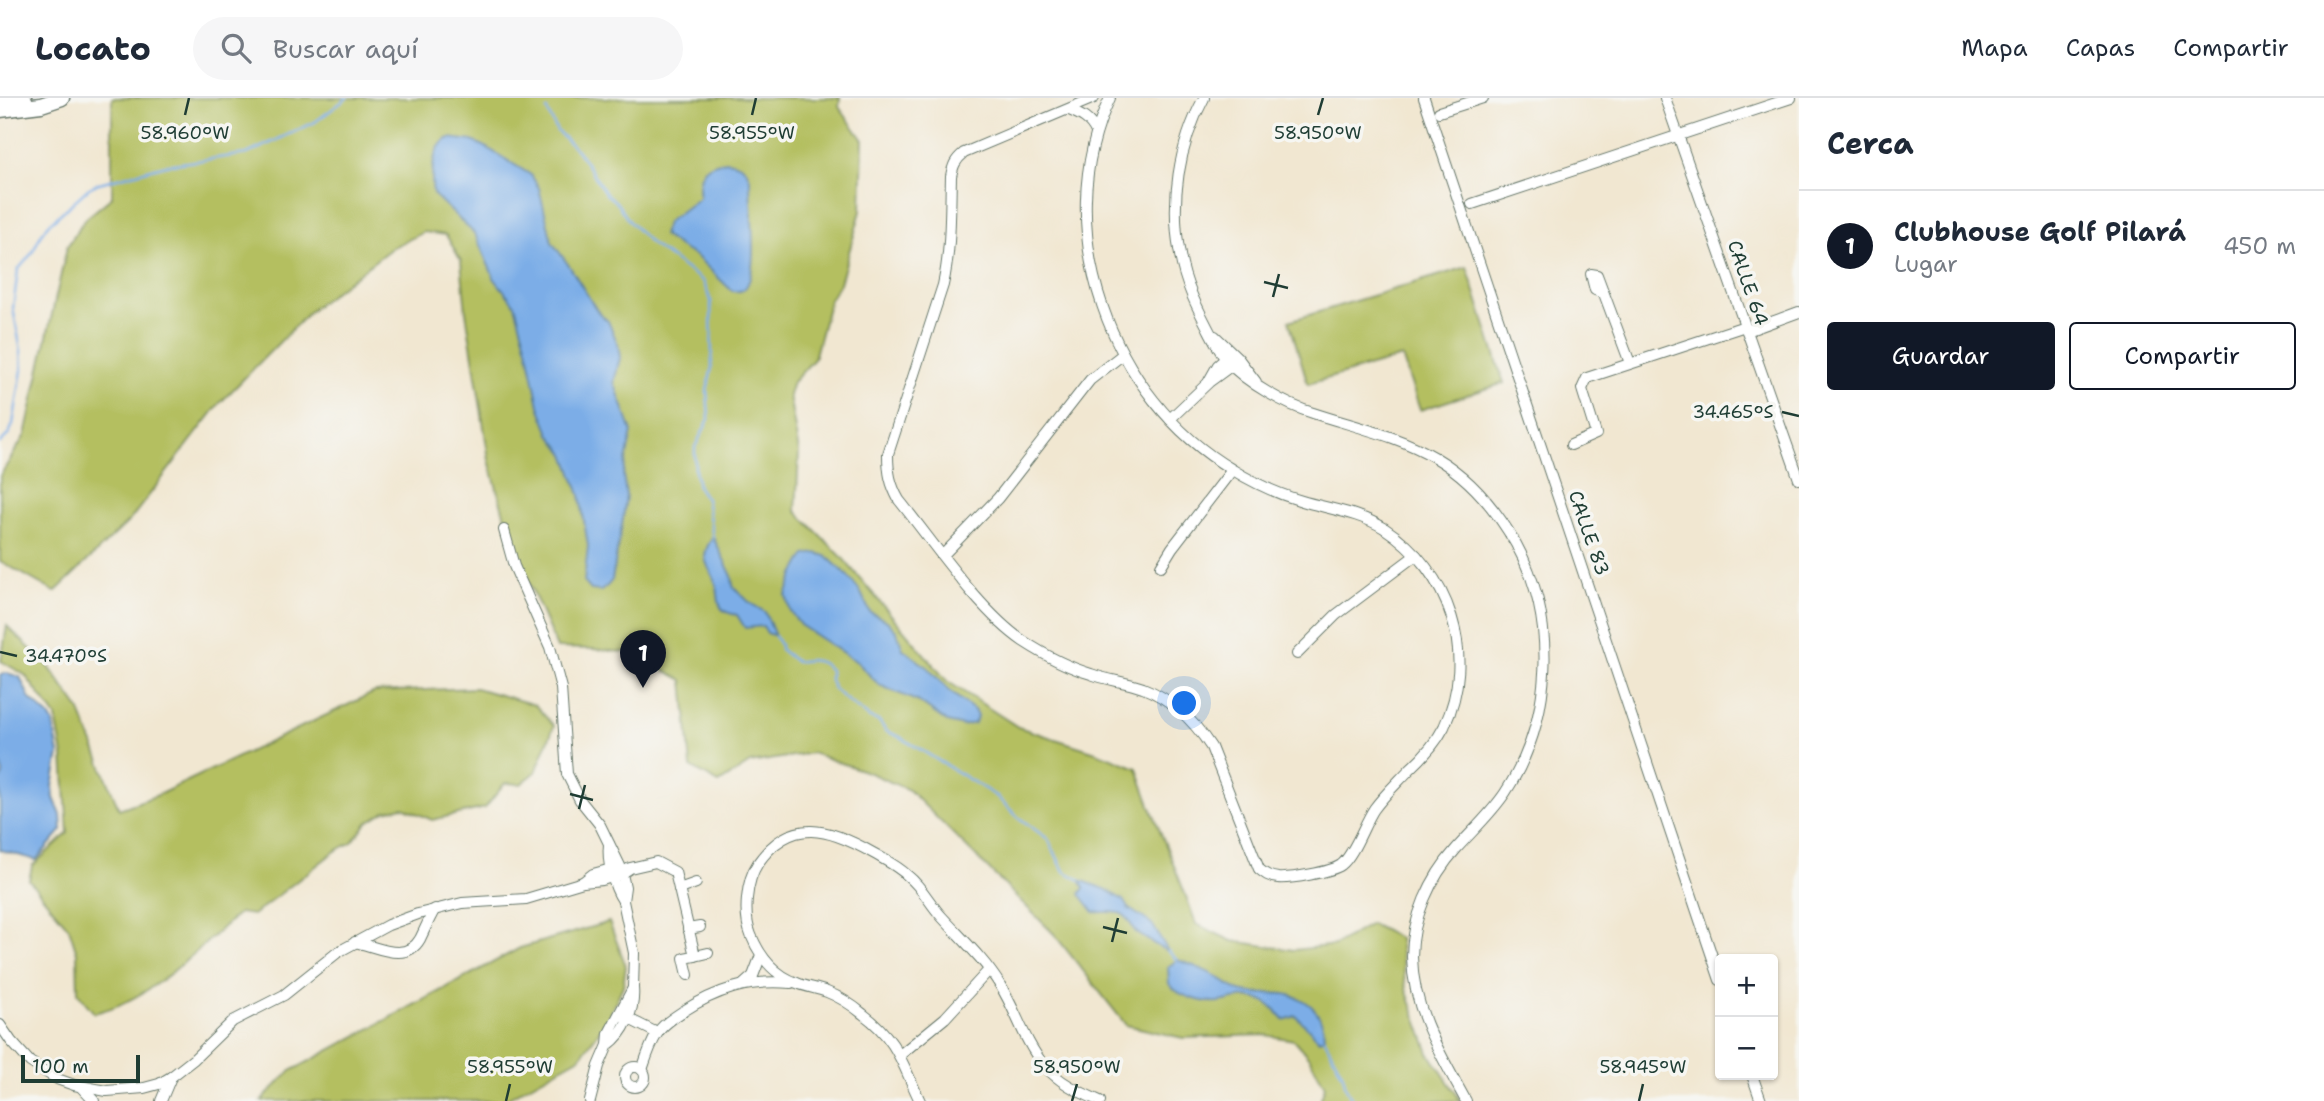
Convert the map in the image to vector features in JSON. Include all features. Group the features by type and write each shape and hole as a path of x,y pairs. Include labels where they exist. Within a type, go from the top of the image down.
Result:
{"street":[{"path":"0,99 47,98"},
{"path":"0,110 41,105 62,98"},
{"path":"1094,98 964,153 953,165 950,251 943,285 888,454 891,487 979,599 1022,640 1088,674 1142,688 1183,713 1211,747 1259,869 1266,875 1278,878 1333,869 1346,859 1376,806 1422,758 1443,729 1451,710 1458,675 1456,636 1451,612 1433,574 1399,539 1381,526 1356,515 1299,500 1232,470 1193,442 1170,419 1153,400 1122,355 1099,295 1089,244 1087,191 1096,132 1110,98"},
{"path":"1204,98 1189,130 1180,166 1175,216 1182,271 1211,334 1258,385 1310,413 1384,434 1410,445 1437,459 1464,478 1491,507 1516,544 1530,573 1536,594 1545,669 1537,722 1524,757 1505,793 1440,869 1425,898 1416,926 1412,953 1413,979 1423,1017 1466,1101"},
{"name":"CALLE 83","path":"1424,98 1715,965"},
{"path":"1439,113 1483,98"},
{"name":"CALLE 64","path":"1665,98 1799,479"},
{"path":"1472,204 1791,98"},
{"path":"1069,110 1092,123 1096,132"},
{"path":"1603,293 1630,363"},
{"path":"1571,445 1596,434 1582,389 1584,380 1590,376 1799,312"},
{"path":"943,555 998,498 1090,380 1122,355"},
{"path":"1170,419 1232,359"},
{"path":"1161,566 1232,470"},
{"path":"504,530 514,566 550,647 558,677 567,774 580,800 600,825 625,887 623,901 634,953 633,1004 624,1016 616,1039 608,1045 599,1066 590,1101"},
{"path":"1297,654 1336,615 1416,555"},
{"path":"798,984 771,968 761,955 750,932 748,906 750,880 757,865 778,841 804,830 846,838 909,876 1001,986 1033,1050 1043,1064 1057,1078 1100,1101"},
{"path":"0,1025 30,1062 45,1073 81,1087 107,1091 151,1086 171,1077 194,1059 233,1021 284,995 338,952 388,925 435,909 474,901 526,899 583,882 593,874 656,862 675,872 678,907 688,929 687,942 695,956"},
{"path":"674,882 696,883"},
{"path":"354,942 396,953 409,950 420,940 435,909"},
{"path":"688,929 700,927"},
{"path":"688,975 684,958 708,953"},
{"path":"744,984 753,976 761,955"},
{"path":"901,1054 945,1018 989,970"},
{"path":"642,1070 657,1033 696,1003 720,991 744,984 798,984 828,992 848,1003 884,1032 901,1054 920,1101"},
{"path":"624,1016 657,1033"},
{"path":"161,1101 171,1077"},
{"path":"1754,1080 1761,1101"},
{"path":"81,1087 93,1101"}],"green space":[{"path":"112,98 840,98 839,107 863,140 861,211 840,283 830,299 814,359 793,382 789,395 799,452 796,511 841,556 947,681 1018,727 1137,768 1196,924 1232,941 1294,950 1335,945 1371,924 1399,938 1406,989 1429,1053 1461,1101 1320,1101 1325,1086 1310,1059 1294,1040 1265,1035 1183,1038 1126,1025 1054,934 909,790 870,773 812,753 750,763 719,783 691,767 683,680 632,653 557,648 512,543 489,460 466,312 461,261 446,235 424,232 393,247 312,309 220,403 130,520 55,592 0,561 0,476 25,435 67,247 84,220 112,197"},
{"path":"1467,267 1504,383 1420,410 1402,357 1308,384 1289,321"},
{"path":"7,626 49,667 79,709 119,809 158,795 375,692 476,688 535,705 554,726 536,772 521,784 505,783 485,808 432,820 403,807 385,811 368,822 352,842 334,852 253,915 239,913 154,986 115,1007 94,1013 78,993 77,953 69,928 29,880 32,866 68,833 63,755 56,717 25,675 1,661"},
{"path":"609,922 626,966 623,986 606,1022 580,1057 502,1101 261,1101 289,1072 520,948"}],"water":[{"path":"450,138 472,141 484,146 531,175 539,188 552,242 598,312 608,321 618,344 620,358 614,382 632,432 623,475 626,495 612,580 601,591 591,590 584,582 588,546 580,495 565,454 550,434 539,406 515,305 494,278 475,234 433,194 432,171 436,154 444,141"},
{"path":"727,161 742,166 750,179 752,271 748,283 739,291 732,291 697,257 663,235 667,222 699,198 699,182 703,171 714,164"},
{"path":"713,537 732,576 733,586 750,603 765,612 775,636 767,633 763,626 745,628 737,615 722,609 705,557"},
{"path":"816,553 826,556 846,574 860,591 870,612 887,621 897,632 903,649 974,710 977,716 975,723 963,726 947,722 919,702 879,685 857,662 800,625 790,611 786,595 802,560 806,555"},
{"path":"7,673 20,677 30,699 49,716 59,754 53,786 62,830 36,860 0,850 0,782 3,774 0,764 0,675"},
{"path":"1080,880 1105,889 1123,900 1128,908 1152,924 1168,951 1137,933 1122,914 1094,912 1080,894 1084,888"},
{"path":"1177,960 1209,973 1240,991 1284,994 1305,1001 1319,1016 1324,1038 1319,1040 1296,1016 1284,1020 1275,1009 1258,999 1211,1002 1180,993 1169,984 1168,967"}],"waterway":[{"path":"0,443 9,434 13,424 22,370 13,308 18,270 32,253 49,224 89,188 99,183 166,165 247,154 315,122 347,98"},
{"path":"547,110 557,131 578,151 606,194 616,202 630,222 651,244 703,281 711,301 712,367 707,391 709,419 695,447 695,470 698,487 706,499 713,537"},
{"path":"775,636 780,649 796,662 815,661 827,666 833,688 870,718 879,721 886,731 996,796 1018,817 1048,839 1064,871 1080,880"},
{"path":"1168,951 1177,960"},
{"path":"1324,1038 1353,1101"}],"place":[{"name":"Clubhouse Golf Pilará","path":"643,688"}]}
